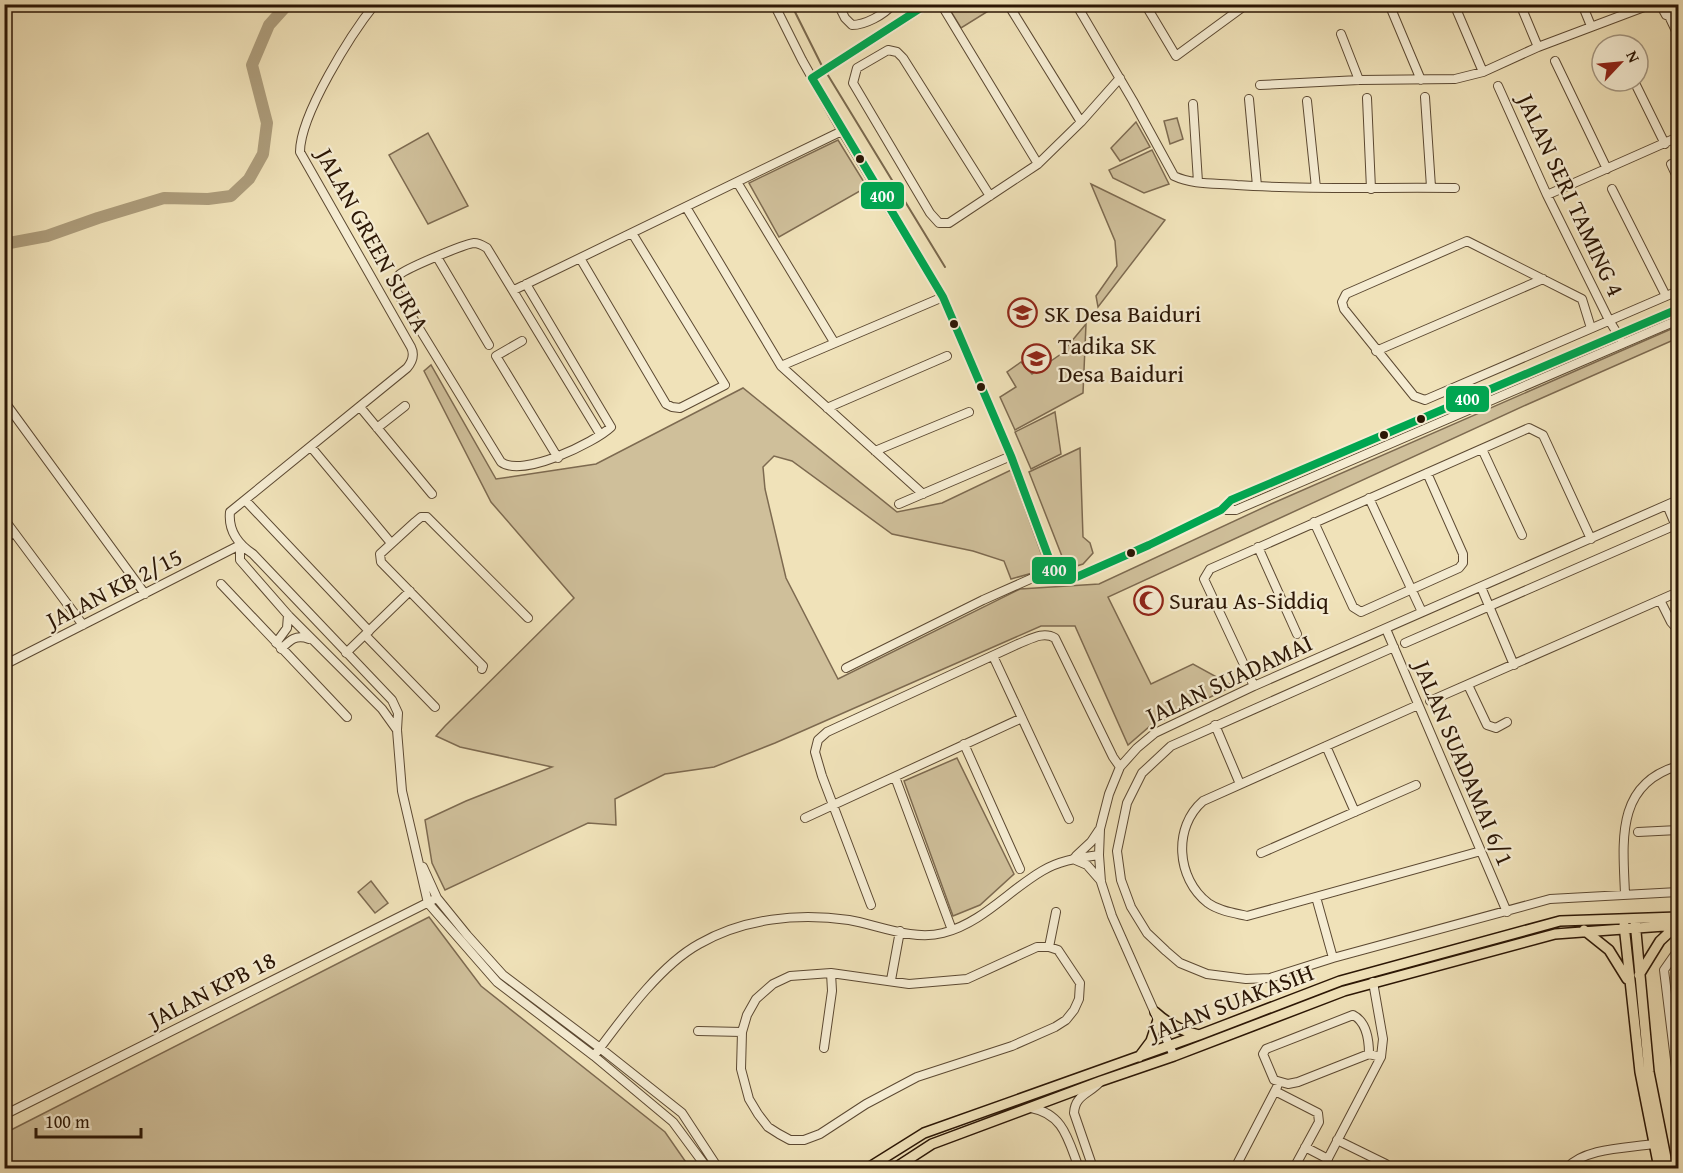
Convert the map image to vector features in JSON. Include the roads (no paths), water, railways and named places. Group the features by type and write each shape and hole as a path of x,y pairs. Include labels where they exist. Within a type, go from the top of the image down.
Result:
{"main road":[{"name":"JALAN SUAKASIH","path":"868,1168 924,1133 1139,1057 1340,981 1560,921 1623,923"},
{"path":"1659,1168 1640,1072 1623,923 1678,923"},
{"name":"JALAN SUAKASIH","path":"895,1168 932,1144 1344,991 1554,934 1623,923"},
{"path":"1635,923 1649,1072 1668,1168"},
{"path":"1639,975 1660,941 1678,923"},
{"path":"1584,930 1609,950 1630,984"},
{"path":"1139,1057 1151,1041 1156,1016 1178,1029 1199,1035"}],"street":[{"path":"4,9 20,4"},
{"name":"JALAN GREEN SURIA","path":"362,411 407,368 414,352 300,152 302,139 314,106 329,74 375,4"},
{"path":"774,4 842,131 943,297 1011,456 1053,569 1059,578 1072,579 1221,510 1231,500 1678,309"},
{"path":"838,4 845,18 852,25 861,25 889,10 893,4"},
{"path":"812,78 928,4"},
{"path":"941,4 1038,164"},
{"path":"1076,4 1174,176 1178,178 1198,182 1257,186 1371,189 1455,188"},
{"path":"1145,5 1176,56 1246,4"},
{"path":"1389,4 1421,80"},
{"path":"1454,4 1483,72"},
{"path":"1520,4 1538,47"},
{"path":"1582,4 1591,26"},
{"path":"1660,4 1678,35"},
{"path":"1667,4 1671,12 1669,16"},
{"path":"1260,85 1359,80 1455,80 1483,72 1538,47 1650,5"},
{"path":"1011,9 1081,122"},
{"path":"1341,34 1359,80"},
{"path":"990,196 897,52 888,50 857,68 853,83 930,213 939,223 949,223 990,196 1038,164 1081,122 1120,78"},
{"path":"1555,61 1607,169"},
{"name":"JALAN SERI TAMING 4","path":"1498,86 1547,195 1620,345"},
{"path":"1640,93 1665,144"},
{"path":"1425,97 1431,187"},
{"path":"1367,98 1371,189"},
{"path":"1249,99 1257,186"},
{"path":"1307,100 1316,188"},
{"path":"1193,104 1198,182"},
{"path":"514,290 842,131"},
{"path":"1547,195 1678,137"},
{"path":"1671,164 1678,179"},
{"path":"737,182 834,342"},
{"path":"1612,189 1665,296"},
{"path":"686,207 781,366 923,494"},
{"path":"580,258 666,404 680,408 725,384 632,233"},
{"path":"1591,328 1582,298 1467,241 1346,294 1342,302 1344,309 1376,351 1414,396 1425,399 1678,291"},
{"path":"525,285 611,427 600,434 558,458 511,467 501,462 395,289 400,274 437,257 470,243 478,243 487,248 600,434"},
{"path":"437,257 489,345"},
{"path":"1376,351 1543,279"},
{"path":"781,366 943,297"},
{"path":"1221,510 1236,510 1678,320"},
{"path":"522,341 496,356 558,458"},
{"path":"827,408 947,356"},
{"path":"5,402 145,594"},
{"path":"377,428 405,406"},
{"path":"432,494 362,411 311,447 230,512 230,526 240,545 253,554 392,700 398,713 397,730 402,791 428,903 497,982 594,1056 673,1122 707,1168"},
{"path":"875,451 969,412"},
{"path":"1254,686 1204,579 1210,569 1529,428 1543,435 1591,539"},
{"path":"311,447 391,543"},
{"path":"1482,449 1522,535"},
{"path":"899,504 1011,456"},
{"path":"1314,522 1353,607 1361,612 1412,591 1458,568 1463,563 1463,554 1427,473"},
{"path":"1369,498 1422,612"},
{"path":"245,500 435,707"},
{"name":"JALAN SUADAMAI","path":"1174,1056 1112,916 1101,882 1098,855 1100,829 1109,794 1120,767 1137,748 1155,733 1254,686 1678,500"},
{"path":"1405,643 1678,526 1667,505"},
{"path":"482,669 483,666 381,562 380,554 415,522 424,516 427,517 528,618"},
{"path":"4,519 83,625"},
{"path":"4,537 14,532"},
{"path":"240,545 240,560 288,615 382,709 397,730"},
{"name":"JALAN KB 2/15","path":"4,664 240,545"},
{"path":"1258,547 1297,634"},
{"path":"846,668 982,600 1053,569"},
{"path":"221,584 347,717"},
{"path":"1480,587 1514,665"},
{"path":"346,653 368,635 410,591"},
{"path":"1430,701 1678,592"},
{"path":"1660,600 1671,622 1678,630"},
{"path":"278,646 287,628 288,615"},
{"name":"JALAN SUADAMAI 6/1","path":"1386,629 1507,912"},
{"path":"871,905 815,752 818,740 826,732 1042,634 1049,634 1055,638 1120,767"},
{"path":"278,646 295,637 313,641"},
{"path":"1394,647 1171,746 1150,764 1134,786 1121,826 1118,851 1121,880 1131,907 1147,933 1166,951 1180,963 1207,974 1246,979 1270,978 1333,958 1550,899 1678,892"},
{"path":"993,656 1069,819"},
{"path":"1468,685 1486,725 1496,728 1507,722"},
{"path":"1418,705 1203,801 1190,815 1181,843 1184,866 1193,884 1207,902 1247,916 1481,850"},
{"path":"805,818 1022,718"},
{"path":"1215,725 1240,784"},
{"path":"964,744 1020,868"},
{"path":"1326,746 1355,812"},
{"path":"1625,894 1623,840 1626,819 1645,784 1662,772 1678,766"},
{"path":"895,777 952,930"},
{"path":"1261,853 1416,784"},
{"path":"1072,859 1091,842 1100,829"},
{"path":"1638,832 1678,830"},
{"path":"594,1056 636,1001 678,959 698,944 744,925 789,917 820,917 918,934 939,934 984,914 1043,870 1072,859 1098,855"},
{"path":"1072,859 1087,865 1101,882"},
{"path":"420,862 437,898 503,975 682,1113 718,1168"},
{"path":"1316,897 1333,958"},
{"name":"JALAN KPB 18","path":"4,1115 437,898"},
{"path":"1050,947 1056,912"},
{"path":"891,980 900,931"},
{"path":"1050,947 1058,950 1080,983 1079,999 1066,1020 1012,1046 917,1077 866,1104 820,1134 804,1140 790,1140 768,1127 749,1099 741,1069 742,1032 747,1015 756,999 773,984 790,976 831,973 891,980 909,984 967,979 1037,948 1050,947"},
{"path":"1678,950 1664,970 1678,1084"},
{"path":"824,1048 830,1015 831,973"},
{"path":"1323,1168 1381,1057 1383,1039 1373,982"},
{"path":"1294,1168 1319,1122 1318,1113 1277,1087 1263,1054 1266,1049 1353,1015 1359,1018 1369,1037 1370,1054"},
{"path":"698,1031 742,1032"},
{"path":"584,1036 595,1039 612,1034"},
{"path":"612,1034 611,1050 616,1061"},
{"path":"1235,1168 1277,1087 1298,1082 1370,1054 1381,1057"},
{"path":"1094,1168 1074,1113 1079,1097 1095,1088 1101,1081"},
{"path":"1031,1108 1054,1116 1066,1135 1077,1167"},
{"path":"1337,1140 1386,1164 1389,1168"},
{"path":"1567,1168 1576,1160 1588,1155 1653,1144"},
{"path":"1305,1147 1328,1159"}],"waterway":[{"path":"4,244 47,236 164,198 208,199 231,196 249,179 263,154 267,123 252,65 269,25 288,4"},
{"path":"791,4 823,68"},
{"path":"826,72 945,267"}],"place":[{"name":"SK Desa Baiduri","path":"1023,313"},
{"name":"Tadika SK Desa Baiduri","path":"1037,359"},
{"name":"Surau As-Siddiq","path":"1148,600"}]}
